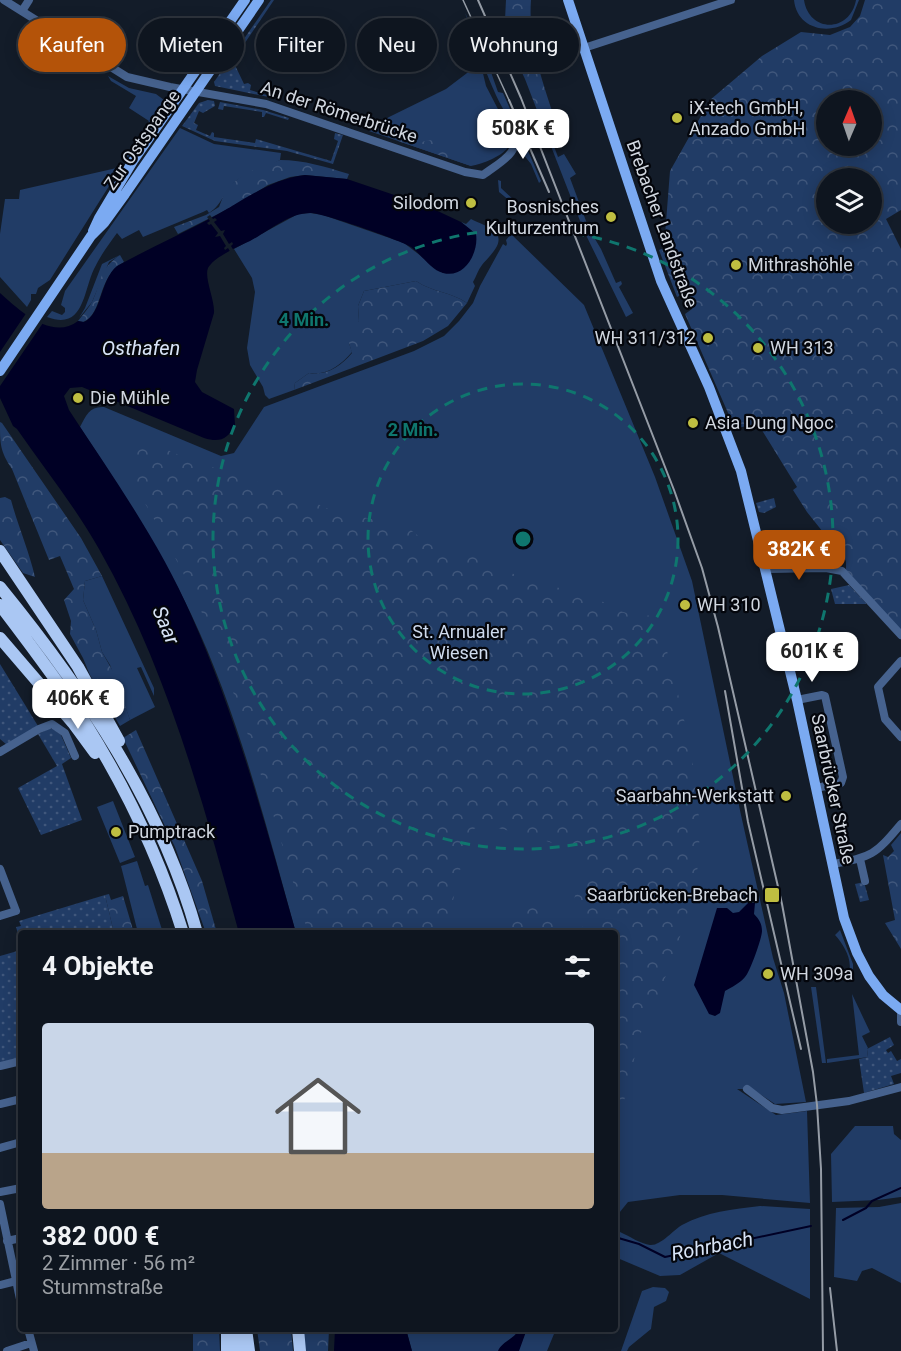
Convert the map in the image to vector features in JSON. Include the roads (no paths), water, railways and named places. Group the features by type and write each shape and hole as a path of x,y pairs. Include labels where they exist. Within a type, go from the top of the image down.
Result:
{"highway":[{"path":"0,550 78,667 137,775 145,799"},
{"path":"0,587 76,687 145,799 169,849 196,930"},
{"path":"0,605 83,720 114,772 164,879 182,930"},
{"path":"0,638 73,723 126,798"},
{"path":"227,1332 227,1351"},
{"path":"234,1332 237,1351"},
{"path":"246,1332 249,1351"},
{"path":"298,1332 300,1351"}],"main road":[{"name":"Zur Ostspange","path":"0,371 91,236 120,182 245,0"},
{"name":"Zur Ostspange","path":"91,236 104,223 259,0"},
{"name":"Brebacher Landstraße","path":"568,0 662,281 736,455"},
{"name":"Saarbrücker Straße","path":"736,455 797,700 844,918 857,953 875,986 901,1010"}],"street":[{"name":"An der Römerbrücke","path":"4,0 127,77 266,104 465,172 483,175 515,148 516,136 512,128"},
{"path":"22,12 29,0"},
{"path":"584,48 731,0"},
{"path":"766,569 830,568 842,571 901,635"},
{"path":"901,661 878,687 885,719 901,737"},
{"path":"797,700 819,695 825,696 843,777 841,783 816,788"},
{"path":"0,752 45,725 52,724 65,733 75,756"},
{"path":"833,864 876,852 901,824"},
{"path":"860,858 865,881"},
{"path":"0,869 16,911 0,916"},
{"path":"901,1015 901,1022"},
{"path":"0,1066 18,1062"},
{"path":"747,1089 772,1108 782,1110 849,1101 901,1087"},
{"path":"0,1104 18,1100"},
{"path":"0,1148 18,1143"},
{"path":"0,1192 18,1189"},
{"path":"0,1204 4,1237 18,1290"},
{"path":"0,1285 16,1281"},
{"path":"7,1351 33,1347 29,1332"}],"water":[{"path":"305,175 347,179 427,206 461,222 476,234 473,256 458,272 443,273 434,269 411,247 393,239 320,214 296,216 227,252 208,268 207,277 214,313 195,382 202,392 234,409 235,425 226,437 219,440 204,438 82,387 70,388 64,396 69,410 135,511 179,590 208,655 237,734 295,930 238,930 197,786 164,689 144,641 99,549 60,488 13,426 0,398 0,293 26,315 47,325 58,327 68,326 78,321 84,322 94,312 111,272 117,266 268,186"},
{"path":"748,903 755,903 754,914 762,928 760,940 747,974 741,981 725,991 720,1013 715,1016 709,1014 694,985 717,908 727,908 733,913 739,912"},
{"path":"335,1332 407,1332 412,1351 334,1351"},
{"path":"517,1332 526,1332 519,1351 498,1351 502,1345"}],"waterway":[{"name":"Rohrbach","path":"843,1220 866,1208 872,1201 901,1188"},
{"name":"Rohrbach","path":"618,1238 639,1244 665,1257 811,1226"}],"tram line":[{"path":"463,0 509,100"}],"railway":[{"path":"478,0 521,98 674,490 702,568 718,627 782,904 813,1072 821,1169 823,1351"},
{"path":"509,100 549,192"},
{"path":"725,691 748,822 801,1049"},
{"path":"830,1288 837,1351"}],"place":[{"name":"iX-tech GmbH, Anzado GmbH","path":"677,118"},
{"name":"Silodom","path":"471,203"},
{"name":"Bosnisches Kulturzentrum","path":"611,217"},
{"name":"Mithrashöhle","path":"736,265"},
{"name":"WH 311/312","path":"708,338"},
{"name":"WH 313","path":"758,348"},
{"name":"Die Mühle","path":"78,398"},
{"name":"Asia Dung Ngoc","path":"693,423"},
{"name":"WH 310","path":"685,605"},
{"name":"Saarbahn-Werkstatt","path":"786,796"},
{"name":"Pumptrack","path":"116,832"},
{"name":"Saarbrücken-Brebach","path":"772,895"},
{"name":"WH 309a","path":"768,974"}],"water label":[{"name":"Osthafen","path":"141,348"},
{"name":"Saar","path":"166,625"}],"park label":[{"name":"St. Arnualer Wiesen","path":"459,642"}]}
